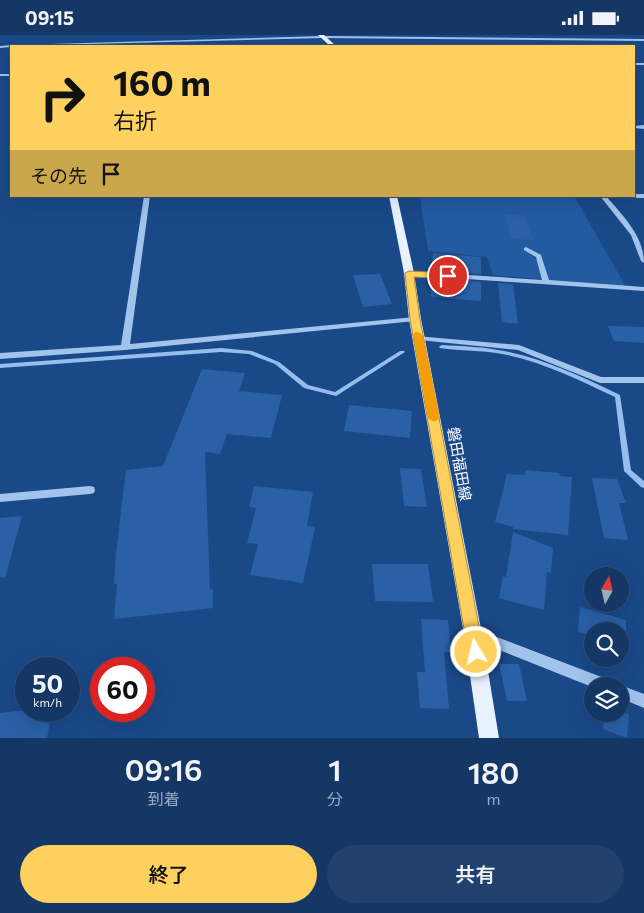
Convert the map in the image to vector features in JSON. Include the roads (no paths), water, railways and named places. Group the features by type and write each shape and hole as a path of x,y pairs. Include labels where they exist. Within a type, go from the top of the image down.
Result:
{"main road":[{"path":"322,36 332,45"},
{"name":"磐田福田線","path":"393,197 409,273 415,319 474,634 489,738"}],"street":[{"path":"169,44 171,35"},
{"path":"92,45 169,44 322,36 499,36 644,40"},
{"path":"450,37 454,45"},
{"path":"126,347 147,197"},
{"path":"604,197 634,235 644,261"},
{"path":"409,273 644,289"},
{"path":"0,356 126,347 415,319"},
{"path":"419,338 519,348 600,380 644,380"},
{"path":"0,498 90,490"},
{"path":"474,634 584,677"},
{"path":"629,695 644,701"}],"lane":[{"path":"526,249 539,256 546,282"}],"waterway":[{"path":"442,347 482,349 512,354 559,370 618,396 628,471 644,485"},
{"path":"0,366 221,350 250,352 277,363 306,387 336,394 402,352"}]}
